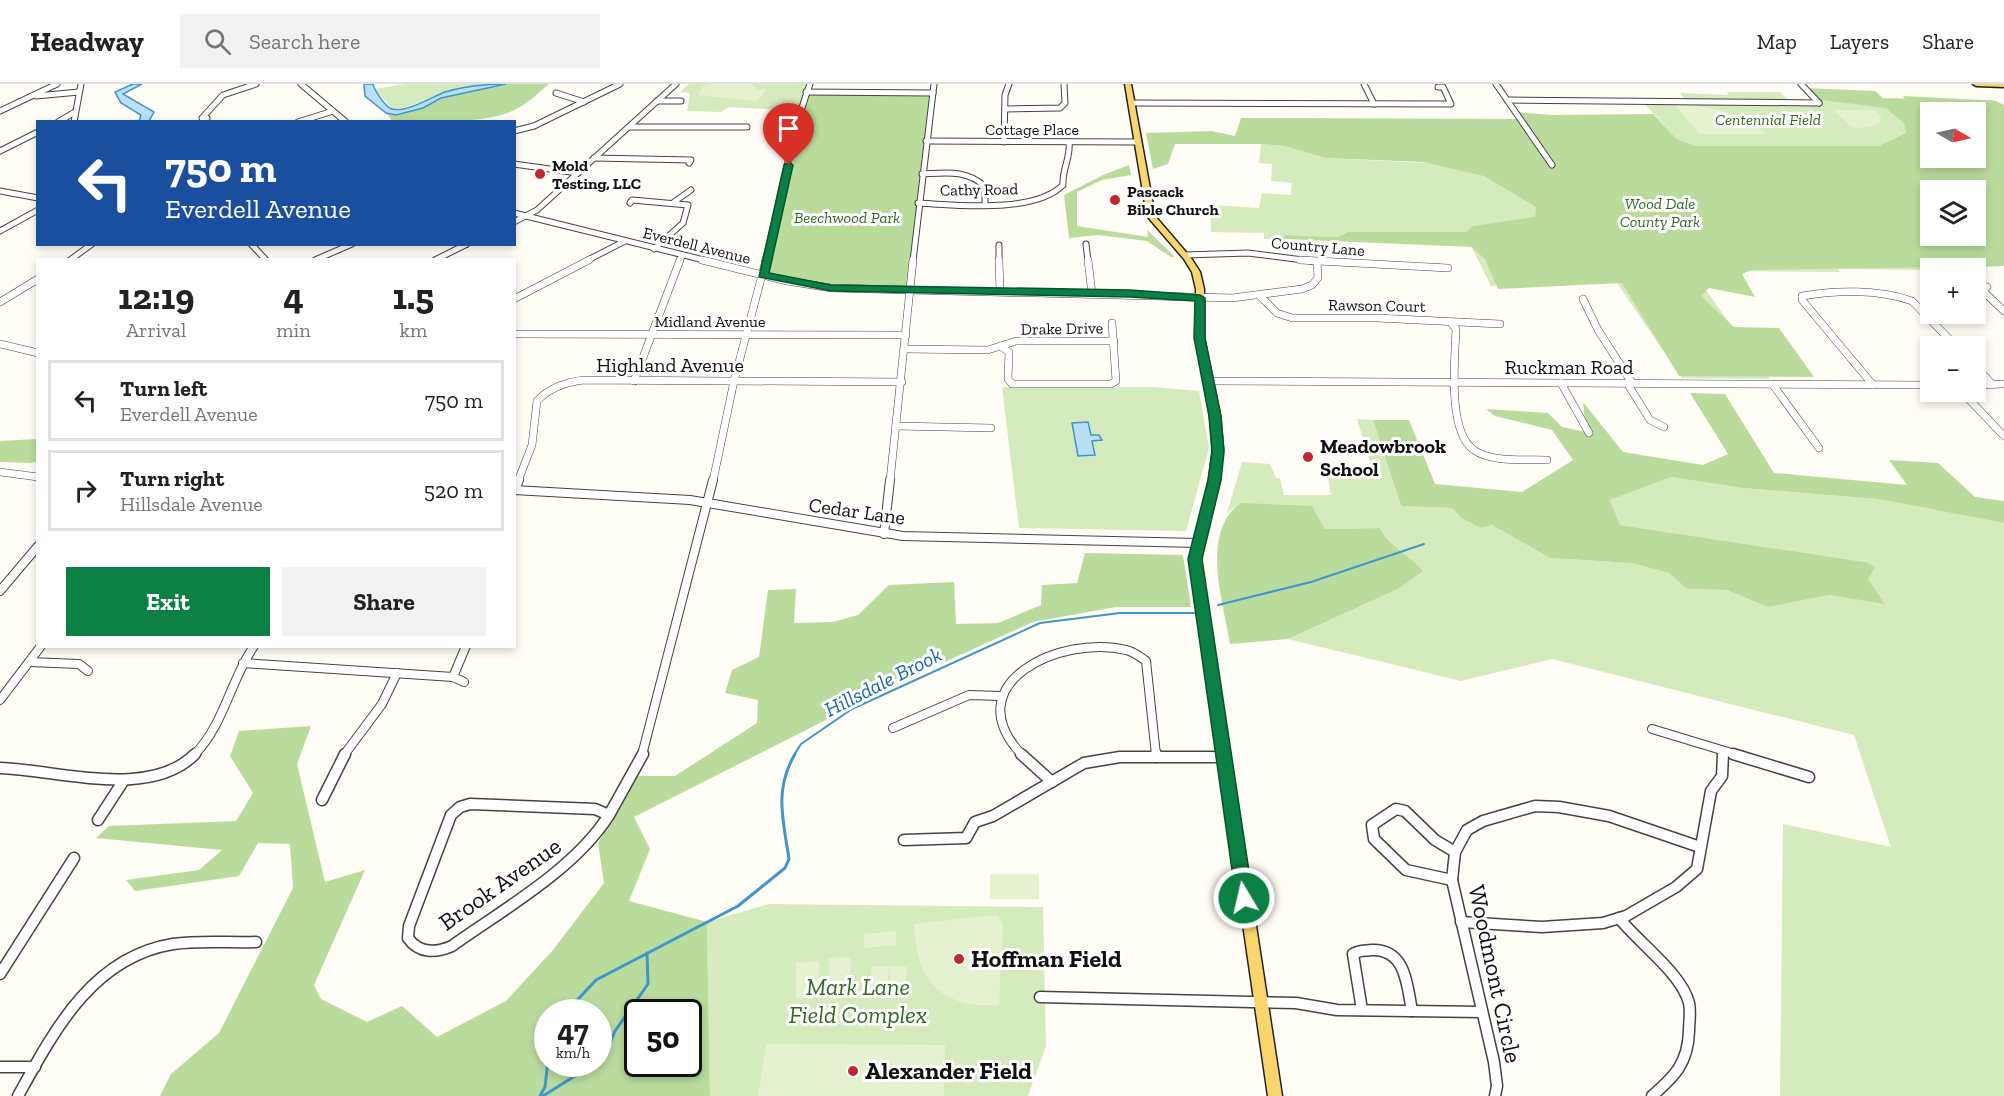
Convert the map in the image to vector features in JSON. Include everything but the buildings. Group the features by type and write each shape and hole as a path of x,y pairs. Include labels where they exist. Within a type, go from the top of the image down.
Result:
{"main road":[{"path":"1128,84 1151,216 1185,255 1197,275 1200,298 1200,338 1215,416 1218,452 1214,480 1195,559 1275,1096"},
{"path":"1978,84 2004,85"}],"street":[{"path":"0,109 57,84"},
{"path":"74,120 81,84"},
{"path":"207,118 202,118 223,95 256,84"},
{"path":"300,84 344,120"},
{"path":"516,130 534,126 620,84"},
{"path":"516,221 537,210 676,84"},
{"name":"Brook Avenue","path":"609,815 595,809 470,804 460,807 451,815 409,926 408,938 411,944 431,952 452,946 577,856 596,836 609,815 643,754 708,504 734,381 763,275 806,92 810,84"},
{"path":"884,534 902,382 918,203 934,84"},
{"path":"1004,142 1005,109 1009,84"},
{"path":"1005,109 1060,108 1065,103 1064,84"},
{"path":"1364,84 1374,104"},
{"path":"1496,84 1552,165"},
{"path":"1507,100 1819,103 1801,84"},
{"path":"1131,103 1451,104 1443,87 1438,87"},
{"path":"33,96 79,92"},
{"path":"806,92 933,93"},
{"path":"556,93 584,102"},
{"path":"657,101 681,101"},
{"path":"304,120 333,111"},
{"path":"61,120 75,112"},
{"path":"629,127 747,127"},
{"path":"0,151 36,133"},
{"name":"Cottage Place","path":"926,141 1137,142"},
{"name":"Cathy Road","path":"918,203 1030,202 1061,189 1064,164 1070,152 1069,142"},
{"path":"594,158 691,160 689,163"},
{"path":"516,164 578,173"},
{"path":"922,174 959,174 975,178 986,187 985,204"},
{"path":"674,202 691,190"},
{"path":"0,191 36,198"},
{"path":"630,203 632,200 688,205 685,220 679,228 654,249"},
{"path":"0,231 36,211"},
{"name":"Everdell Avenue","path":"516,214 654,249 816,286 910,291 1000,291 1200,298 1260,296 1302,289 1312,285 1318,278 1317,262"},
{"path":"516,298 625,242"},
{"path":"1086,244 1092,294"},
{"path":"999,245 1000,291"},
{"path":"73,258 89,246"},
{"path":"253,246 264,258"},
{"path":"320,258 347,246"},
{"path":"439,258 463,246"},
{"name":"Country Lane","path":"1185,255 1248,253 1317,262 1448,268"},
{"path":"634,381 682,255"},
{"path":"0,302 36,280"},
{"path":"1987,287 1983,291 2004,311"},
{"path":"1873,385 1802,300 1802,296 1859,293 1905,297 1912,301 1946,336"},
{"name":"Rawson Court","path":"1260,296 1277,313 1292,318 1377,318 1442,320 1452,324 1500,324"},
{"path":"1583,299 1598,330 1650,420 1664,427"},
{"path":"1000,346 1009,352 1008,379 1012,384 1114,383 1112,323"},
{"path":"1452,324 1456,328 1454,383 1457,413 1468,447 1484,454 1547,460"},
{"name":"Midland Avenue","path":"516,334 906,335"},
{"name":"Drake Drive","path":"905,349 988,350 1016,341 1114,340"},
{"path":"0,344 36,353"},
{"path":"1986,378 1992,384"},
{"name":"Highland Avenue","path":"516,487 532,445 535,406 540,397 558,386 575,381 902,382"},
{"name":"Ruckman Road","path":"1207,381 1920,385"},
{"path":"1561,383 1589,433"},
{"path":"1986,384 2004,384"},
{"path":"1773,385 1819,448"},
{"path":"1972,402 2004,436"},
{"path":"896,426 991,428"},
{"path":"0,472 36,477"},
{"name":"Cedar Lane","path":"516,490 680,500 884,534 1198,543"},
{"path":"0,591 36,548"},
{"path":"1052,782 1007,736 1002,726 1000,696 1014,675 1064,650 1093,646 1136,653 1148,666 1156,757"},
{"path":"0,700 40,648"},
{"path":"0,768 48,771 93,779 124,780 150,776 182,763 209,739 243,663 253,648"},
{"path":"453,677 465,648"},
{"path":"29,662 80,664 88,671"},
{"path":"243,663 453,677 464,682"},
{"path":"322,800 341,759 382,704 397,674"},
{"path":"893,728 969,695 1000,696"},
{"path":"1652,729 1809,777"},
{"path":"1461,922 1569,925 1619,918 1690,878 1697,869 1711,791 1722,776 1723,752"},
{"path":"904,840 966,838 969,829 978,819 993,816 1084,763 1120,757 1223,757"},
{"path":"98,820 124,780"},
{"name":"Woodmont Circle","path":"1495,1096 1497,1086 1494,1062 1452,880 1455,852 1467,830 1483,821 1535,806 1559,807 1610,816 1700,847"},
{"path":"1452,880 1406,870 1374,839 1372,825 1396,809 1405,810 1435,840 1455,852"},
{"path":"0,974 74,858"},
{"path":"1619,918 1634,938 1683,988 1689,1004 1689,1054 1682,1069 1652,1096"},
{"path":"18,1096 75,1002 101,977 129,959 172,944 256,942"},
{"path":"1362,1010 1353,954 1357,951 1386,951 1394,954 1401,963 1412,1011"},
{"path":"1040,997 1296,1003 1337,1010 1482,1012"},
{"path":"0,1067 34,1067"}],"green space":[{"path":"405,84 483,84 393,110 374,89"},
{"path":"506,84 549,84 520,107 493,117 468,120 391,120 386,113 408,112 472,89"},
{"path":"689,84 810,84 800,111 729,107 721,112 687,111 690,93 680,92"},
{"path":"751,84 757,89 766,90 757,101 698,95 703,86"},
{"name":"Wood Dale County Park","path":"1803,88 1875,91 1883,98 1905,99 1903,96 1996,101 2004,105 2004,266 1986,266 1986,258 1920,258 1920,267 1751,270 1742,274 1755,297 1709,288 1701,296 1734,327 1779,328 1814,377 1679,376 1622,283 1498,289 1485,259 1472,247 1284,239 1284,235 1338,237 1348,232 1467,232 1473,226 1535,217 1536,207 1484,176 1423,162 1325,158 1284,146 1261,144 1175,144 1168,164 1153,169 1146,133 1212,131 1235,136 1241,118 1519,119 1516,112 1551,115 1653,114 1677,139 1695,146 1879,146 1906,133 1904,123 1886,108 1814,99"},
{"name":"Beechwood Park","path":"807,91 934,92 907,293 809,285 764,273"},
{"name":"Wood Dale County Park","path":"1727,92 1780,92 1787,99 1896,102 1891,98 1994,100 2004,107 2004,266 1986,267 1986,258 1920,258 1920,270 1692,271 1770,379 1682,378 1615,280 1491,286 1464,232 1348,232 1338,237 1284,235 1284,239 1264,239 1264,233 1211,232 1210,205 1259,208 1262,193 1291,195 1292,183 1271,181 1272,164 1259,163 1261,144 1284,146 1325,158 1428,163 1690,144 1677,139 1640,99 1685,99 1680,93 1728,95"},
{"path":"1675,105 1699,106 1724,111 1757,126 1766,134 1700,134"},
{"path":"1833,110 1875,110 1881,116 1880,122 1873,126 1854,129"},
{"path":"1129,165 1131,175 1102,180 1077,192 1077,226 1148,237 1147,230 1175,257 1171,257 1147,241 1098,235 1069,238 1064,195 1103,175"},
{"path":"1002,387 1154,387 1199,391 1209,448 1186,531 1019,528"},
{"path":"1690,393 1725,394 1774,473 1907,485 1889,460 1938,463 1975,497 2004,501 2004,523 1878,499 1742,488 1671,477 1610,500 1620,525 1865,562 1875,567 1868,579 1885,604 1830,595 1768,607 1727,590 1687,589 1669,573 1631,563 1550,558 1492,525 1481,528 1461,518 1452,508 1401,506 1373,420 1409,420 1435,484 1522,492 1573,460 1552,430 1495,416 1486,409 1548,413 1562,427 1586,432 1583,402 1623,452 1703,465 1728,454"},
{"path":"1357,419 1373,420 1401,506 1452,508 1461,518 1481,528 1492,525 1550,558 1631,563 1669,573 1687,589 1727,590 1768,607 1830,595 1884,603 1867,578 1865,562 1620,525 1610,500 1671,477 1742,488 1878,499 2004,523 2004,1096 1780,1096 1783,824 1891,847 1854,735 1552,659 1461,681 1288,639 1398,589 1422,571 1389,540 1380,528 1325,529 1240,503 1227,513 1242,462 1270,464 1276,478 1280,478 1284,495 1331,495 1327,473 1373,471"},
{"path":"36,439 36,461 0,462 0,441"},
{"path":"1240,503 1312,506 1325,529 1380,528 1389,540 1423,571 1398,589 1288,639 1230,644 1217,569 1217,550 1228,516"},
{"path":"1085,553 1183,555 1191,607 1116,607 1033,622 903,681 634,817 650,849 629,901 707,922 710,1096 160,1096 171,1074 219,1033 293,888 290,844 258,843 239,876 135,891 126,880 199,870 222,850 96,838 109,826 236,821 253,793 230,756 239,731 311,726 297,764 325,882 365,870 314,985 321,999 367,1022 402,1006 437,1037 506,1001 553,950 604,883 598,843 637,776 675,776 757,723 758,700 725,693 732,670 759,657 768,590 796,589 794,623 833,622 858,615 889,585 954,582 956,624 998,623 1041,605 1042,585 1077,583"},
{"path":"990,874 1039,874 1039,899 990,899"},
{"name":"Mark Lane Field Complex","path":"769,904 1043,907 1046,1046 1028,1096 710,1096 707,922"},
{"name":"Hoffman Field","path":"998,916 1003,924 999,1005 961,1002 935,987 926,975 916,944 914,924"},
{"path":"896,931 896,945 864,948 864,934"},
{"path":"851,957 851,993 829,995 829,958"},
{"path":"819,961 819,996 796,999 796,963"},
{"path":"872,966 889,966 886,995 868,995"},
{"path":"891,966 907,967 905,995 888,995"},
{"name":"Alexander Field","path":"766,1044 945,1045 944,1096 758,1096"}],"water":[{"path":"133,84 142,84 123,94 154,112 150,120 139,120 141,115 121,103 115,92"},
{"path":"364,84 373,84 387,106 398,110 453,90 506,84 441,98 423,108 396,115 386,113 365,96"},
{"path":"1088,422 1091,435 1099,435 1102,440 1092,441 1095,455 1078,456 1072,423"}],"waterway":[{"name":"Hillsdale Brook","path":"1218,605 1311,582 1424,544"},
{"name":"Hillsdale Brook","path":"794,755 801,744 852,709 1040,623 1120,613 1194,613"},
{"name":"Hillsdale Brook","path":"647,953 738,906 785,868 789,859 782,792 788,767 795,754"},
{"name":"Hillsdale Brook","path":"578,999 596,980 647,953"},
{"name":"Hillsdale Brook","path":"612,1038 648,984 647,953"},
{"name":"Hillsdale Brook","path":"540,1096 545,1087 546,1077"},
{"name":"Hillsdale Brook","path":"543,1096 573,1077"}],"place":[{"name":"Mold Testing, LLC","path":"540,174"},
{"name":"Pascack Bible Church","path":"1115,200"},
{"name":"Meadowbrook School","path":"1308,457"},
{"name":"Hoffman Field","path":"959,959"},
{"name":"Alexander Field","path":"853,1071"}],"route":[{"path":"789,165 763,275 831,288 1146,294 1200,298 1202,359 1218,433 1218,452 1214,480 1195,559 1244,898"}],"park label":[{"name":"Centennial Field","path":"1768,119"}]}
